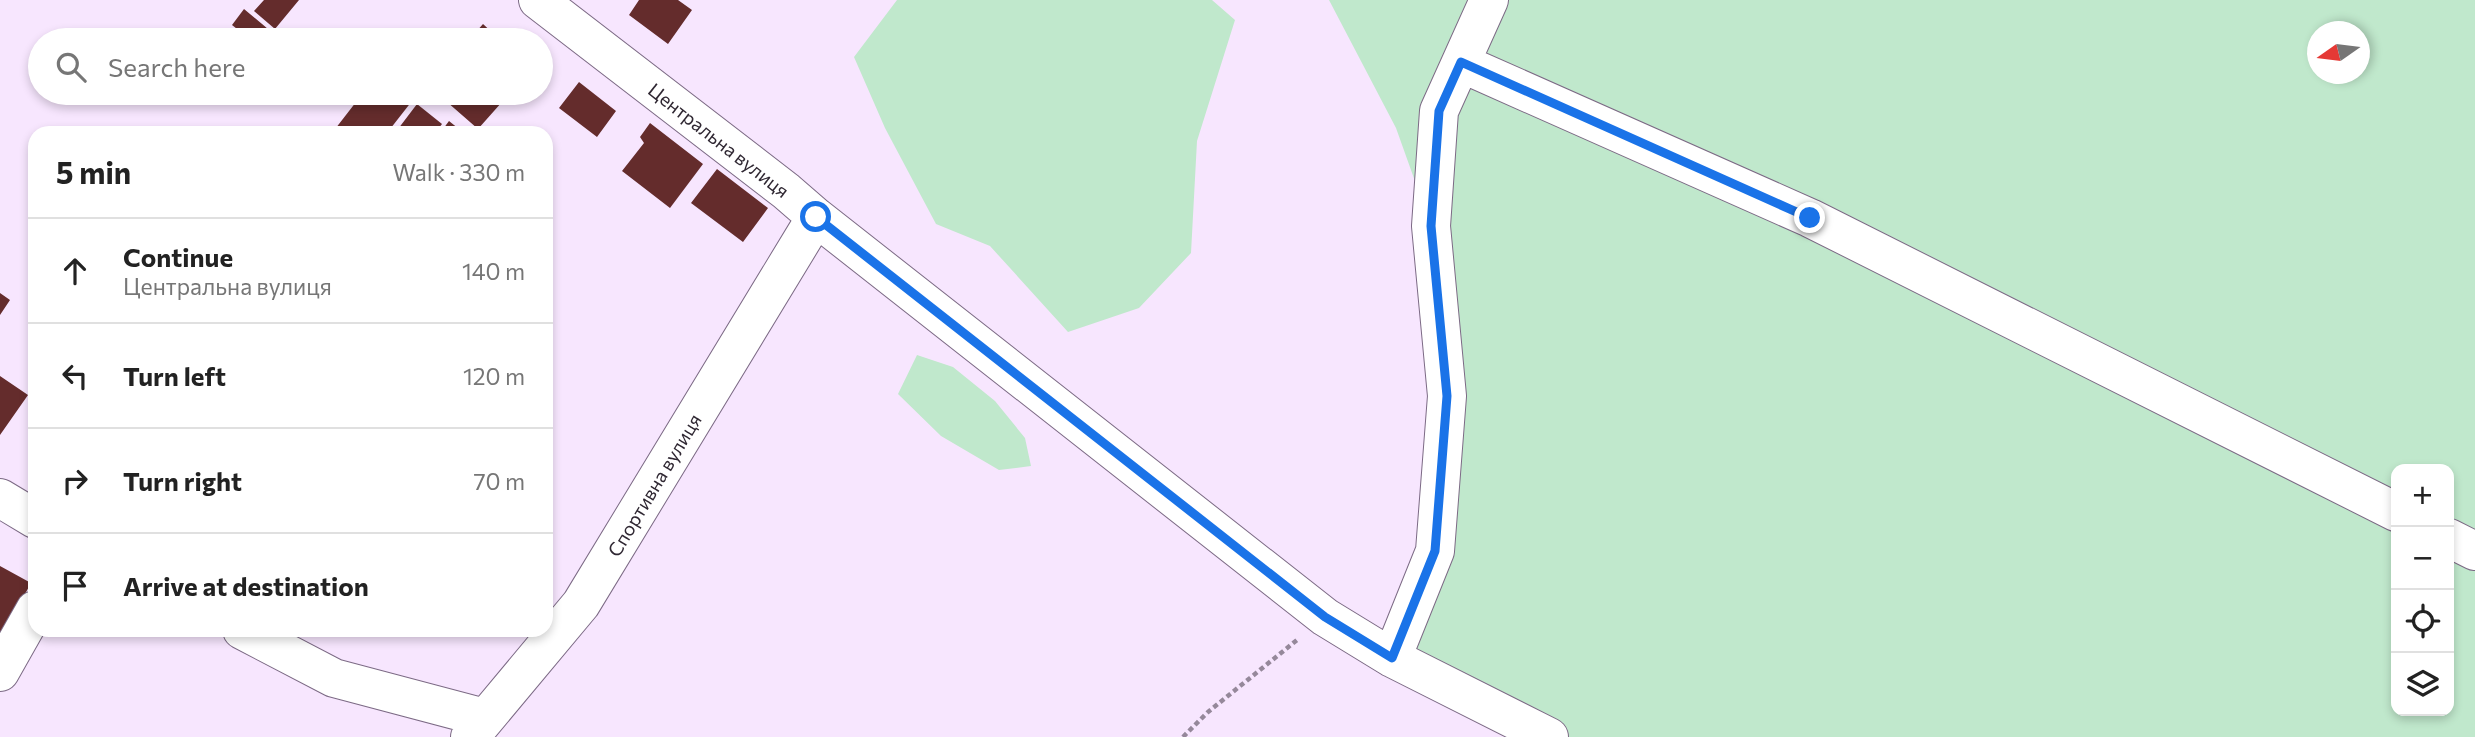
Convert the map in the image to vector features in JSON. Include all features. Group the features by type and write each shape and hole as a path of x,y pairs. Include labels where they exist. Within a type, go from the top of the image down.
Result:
{"street":[{"name":"Центральна вулиця","path":"538,0 786,191 1325,617 1392,658 1549,737"},
{"path":"1392,658 1435,551 1447,396 1431,226 1439,111 1489,0"},
{"path":"1461,62 1810,218 2391,509"},
{"name":"Спортивна вулиця","path":"477,728 581,604 816,217"},
{"path":"0,498 28,515"},
{"path":"2454,540 2475,551"},
{"path":"0,673 28,623"},
{"path":"255,637 334,678 477,728"}],"path":[{"path":"1183,737 1208,712 1325,617"}],"green space":[{"path":"897,0 1212,0 1235,20 1197,141 1191,253 1139,308 1068,332 990,246 936,224 885,128 854,57"},
{"path":"1329,0 2475,0 2475,737 1549,737 1392,658 1435,551 1431,226 1396,128"},
{"path":"917,355 953,367 995,401 1025,438 1031,466 999,470 941,436 898,394"}],"building":[{"path":"264,0 299,0 276,28 254,11"},
{"path":"639,0 678,0 692,10 668,44 629,15"},
{"path":"244,9 267,28 236,28 232,25"},
{"path":"579,82 616,111 597,137 559,108"},
{"path":"354,105 409,105 392,126 337,126"},
{"path":"416,105 442,124 440,126 400,126"},
{"path":"450,105 499,105 481,126 475,126"},
{"path":"650,123 703,164 670,208 622,171 644,143 640,137"},
{"path":"717,169 768,208 743,242 691,203"},
{"path":"0,293 10,300 0,315"},
{"path":"0,376 28,395 0,435"},
{"path":"0,566 28,581 28,589 0,640"}],"route":[{"path":"816,217 1325,617 1392,658 1435,551 1447,396 1431,226 1439,111 1461,62 1810,218"}]}
